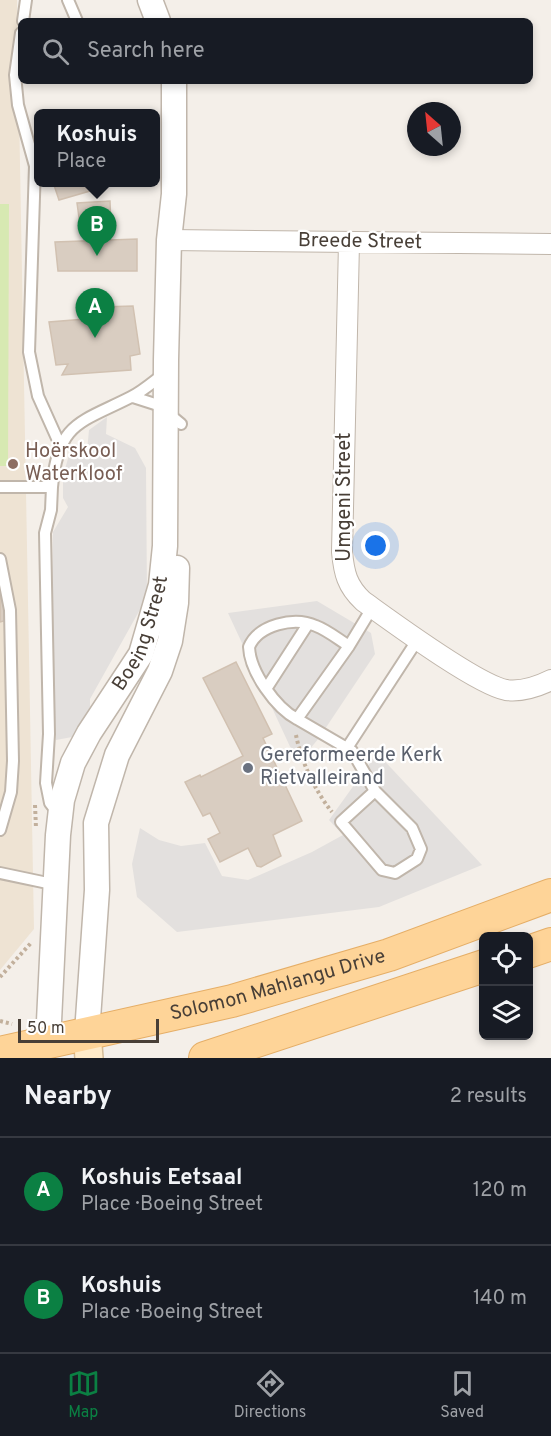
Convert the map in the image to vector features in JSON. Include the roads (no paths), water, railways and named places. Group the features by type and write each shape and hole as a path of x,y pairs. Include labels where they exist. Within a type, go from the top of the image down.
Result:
{"main road":[{"name":"Solomon Mahlangu Drive","path":"0,1053 88,1046 232,1001 389,956 551,895"},
{"path":"533,950 551,944"},
{"name":"Solomon Mahlangu Drive","path":"205,1058 479,967"},
{"path":"264,1058 298,1028"}],"street":[{"path":"150,0 157,18"},
{"name":"Boeing Street","path":"88,1046 97,891 96,823 117,755 160,671 170,641 176,603 174,84"},
{"name":"Boeing Street","path":"48,1050 57,885 47,836 74,763 89,733 141,654 159,601 174,417 165,373 175,241"},
{"name":"Breede Street","path":"175,241 551,244"},
{"name":"Umgeni Street","path":"349,243 342,552 346,579 351,589 372,608 477,677 503,689 533,688 551,680"}],"lane":[{"path":"23,18 26,0"},
{"path":"68,0 76,18"},
{"path":"18,54 15,75 18,105 34,162"},
{"path":"34,187 29,352 38,396 60,445"},
{"path":"47,836 59,816 50,802 46,783 49,734 45,533 51,510 54,460 60,445 77,425 97,411 133,397 165,373"},
{"path":"133,397 174,417"},
{"path":"0,487 52,487"},
{"path":"0,559 10,610 12,657 11,792 0,830"},
{"path":"297,719 349,646 372,608"},
{"path":"266,689 308,624"},
{"path":"349,646 315,625 274,626 253,638 249,653 266,689 283,711 347,748 355,755 375,791 415,834 421,849 417,859 395,873 382,870 341,822 375,791"},
{"path":"347,748 418,639"},
{"path":"0,658 12,657"},
{"path":"0,873 57,885"}],"place":[{"name":"Koshuis","path":"97,256"},
{"name":"Koshuis Eetsaal","path":"95,338"},
{"name":"Hoërskool Waterkloof","path":"13,464"},
{"name":"Gereformeerde Kerk Rietvalleirand","path":"248,768"}]}
